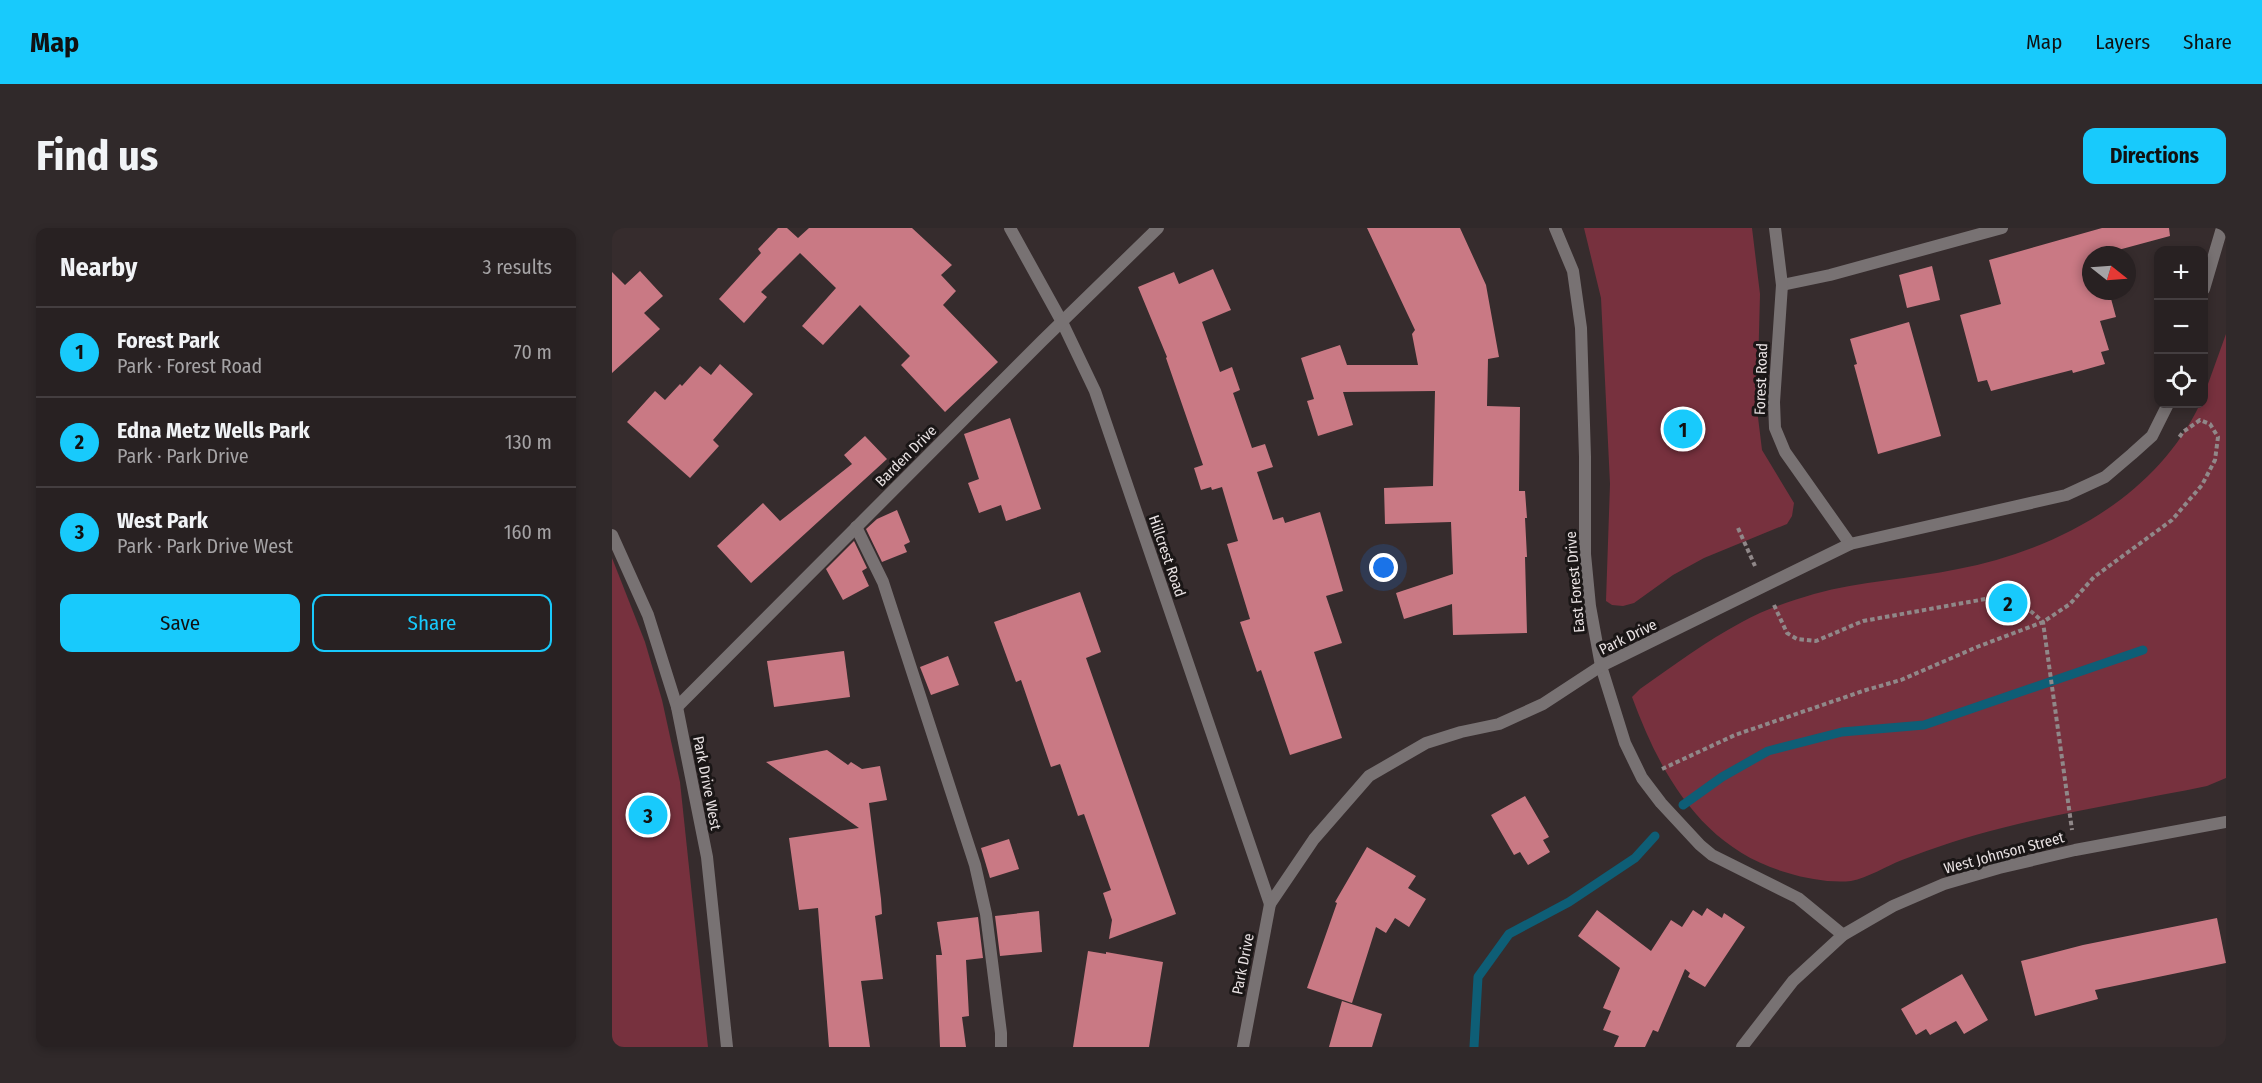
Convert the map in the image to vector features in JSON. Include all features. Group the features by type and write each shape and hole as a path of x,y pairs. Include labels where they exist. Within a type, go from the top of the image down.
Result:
{"street":[{"name":"Hillcrest Road","path":"1010,228 1062,322 1095,391 1270,904"},
{"name":"Barden Drive","path":"677,707 1158,228"},
{"name":"East Forest Drive","path":"1555,228 1573,271 1581,328 1585,554 1590,606 1600,666 1624,743 1642,778 1688,834 1706,850 1798,898 1843,935"},
{"name":"Forest Road","path":"1775,228 1782,285 1774,402 1775,428 1785,452 1850,544"},
{"path":"1782,285 1830,275 2002,228"},
{"path":"2208,275 2222,228"},
{"name":"Park Drive","path":"1243,1047 1270,904 1314,839 1369,776 1426,743 1500,723 1543,704 1600,666 1850,544 2066,495 2105,477 2152,436 2166,408"},
{"path":"856,527 883,582 975,865 986,914 1001,1047"},
{"name":"Park Drive West","path":"612,535 648,615 677,707 706,857 727,1047"},
{"name":"West Johnson Street","path":"1742,1047 1793,981 1843,935 1893,906 1944,884 1999,867 2075,850 2226,822"}],"path":[{"path":"1642,778 1735,735 1901,680 1977,647 2043,622 2070,604 2094,577 2172,520 2202,485 2215,460 2218,437 2210,424 2200,420 2183,432 2166,456 2156,455 2141,446"},
{"path":"1738,528 1787,633 1797,639 1816,641 1863,621 1991,598 2014,602 2026,607 2043,622 2075,850"}],"shaded area":[{"path":"1584,228 1752,228 1760,294 1757,409 1762,450 1794,503 1792,516 1787,524 1704,558 1673,575 1634,603 1623,606 1612,605 1606,601 1610,484 1601,298"},
{"path":"2226,334 2226,778 2207,786 1989,831 1926,851 1851,881 1828,881 1803,877 1758,862 1709,828 1689,806 1672,781 1644,726 1632,697 1640,689 1716,637 1777,606 1832,590 1958,569 1995,560 2066,533 2099,515 2129,493 2157,467 2181,437 2198,408 2208,408 2208,384"},
{"path":"612,558 645,642 662,700 680,782 708,1047 612,1047"}],"building":[{"path":"778,228 787,228 798,238 809,228 912,228 952,265 941,275 956,291 943,305 998,362 945,412 901,365 910,356 860,305 823,345 802,326 836,288 800,253 761,292 767,297 744,323 719,299 761,253 758,249"},
{"path":"1367,228 1460,228 1486,285 1499,357 1488,359 1487,406 1520,407 1519,491 1525,491 1527,518 1525,518 1527,557 1525,557 1527,633 1453,635 1452,604 1404,619 1396,593 1453,574 1451,522 1385,524 1384,488 1433,486 1435,391 1343,392 1353,425 1318,436 1307,401 1314,399 1301,358 1340,345 1347,365 1418,365 1412,334 1415,330"},
{"path":"2102,228 2169,228 2170,236 2133,246 2082,246 2082,300 2111,300 2116,317 2100,321 2109,350 2101,352 2105,364 1991,391 1987,380 1978,382 1960,315 2001,304 1989,260"},
{"path":"1932,266 1940,300 1907,308 1899,275"},
{"path":"1213,269 1231,310 1202,322 1220,372 1232,367 1240,390 1233,393 1252,448 1265,444 1273,467 1257,472 1273,520 1283,517 1285,523 1320,512 1343,591 1326,596 1342,643 1314,652 1342,738 1290,755 1261,670 1257,672 1240,622 1250,619 1227,544 1238,541 1222,487 1201,490 1194,468 1203,465 1167,357 1138,287 1174,272 1179,284"},
{"path":"640,271 663,296 644,313 660,329 612,373 612,272 625,285"},
{"path":"1909,322 1941,436 1878,454 1854,365 1857,364 1850,339"},
{"path":"720,364 753,394 713,440 719,446 690,478 627,422 655,391 665,400 680,384 682,386 700,366 711,375"},
{"path":"1010,418 1041,509 1006,521 1001,505 979,513 968,483 979,479 964,434"},
{"path":"865,436 887,459 751,583 717,546 763,503 780,521 852,464 844,455"},
{"path":"897,510 910,542 904,545 907,552 882,562 866,529 877,519"},
{"path":"854,541 867,568 862,571 869,586 843,600 826,569"},
{"path":"1080,592 1101,652 1086,658 1176,914 1109,939 1112,920 1103,893 1111,890 1084,814 1078,816 1060,764 1051,767 1021,680 1016,682 994,622"},
{"path":"844,651 850,697 774,707 767,661"},
{"path":"948,656 959,685 931,695 920,667"},
{"path":"827,750 848,765 851,762 862,769 880,766 887,800 869,803 881,899 882,914 875,916 883,979 861,981 870,1047 829,1047 818,908 799,910 789,838 859,828 766,762"},
{"path":"1525,796 1549,837 1543,840 1550,852 1528,865 1520,852 1514,855 1491,815"},
{"path":"1009,839 1019,869 990,878 981,848"},
{"path":"1367,847 1416,876 1408,888 1426,899 1409,927 1395,918 1386,933 1376,927 1352,1003 1307,988 1337,903 1335,902"},
{"path":"1707,908 1722,918 1724,913 1745,927 1705,987 1688,977 1690,973 1685,969 1658,1032 1653,1030 1645,1047 1614,1047 1619,1036 1603,1030 1611,1011 1603,1008 1620,968 1578,936 1597,910 1651,951 1671,920 1682,927 1693,910 1702,916"},
{"path":"1039,911 1042,952 1000,956 995,916"},
{"path":"978,917 983,958 966,960 969,1016 962,1017 966,1047 940,1047 936,955 942,955 937,922"},
{"path":"2217,918 2226,963 2095,990 2098,999 2035,1016 2021,961 2083,945"},
{"path":"1088,951 1163,962 1149,1047 1073,1047"},
{"path":"1962,974 1988,1020 1964,1034 1956,1021 1930,1035 1926,1029 1916,1035 1901,1009"},
{"path":"1342,1001 1382,1014 1372,1047 1329,1047"}],"waterway":[{"path":"1683,805 1722,777 1768,751 1842,732 1924,725 2143,650"},
{"path":"1474,1047 1478,977 1509,934 1569,902 1635,858 1655,836"}],"place":[{"name":"Forest Park","path":"1683,429"},
{"name":"Edna Metz Wells Park","path":"2008,603"},
{"name":"West Park","path":"648,815"}]}
